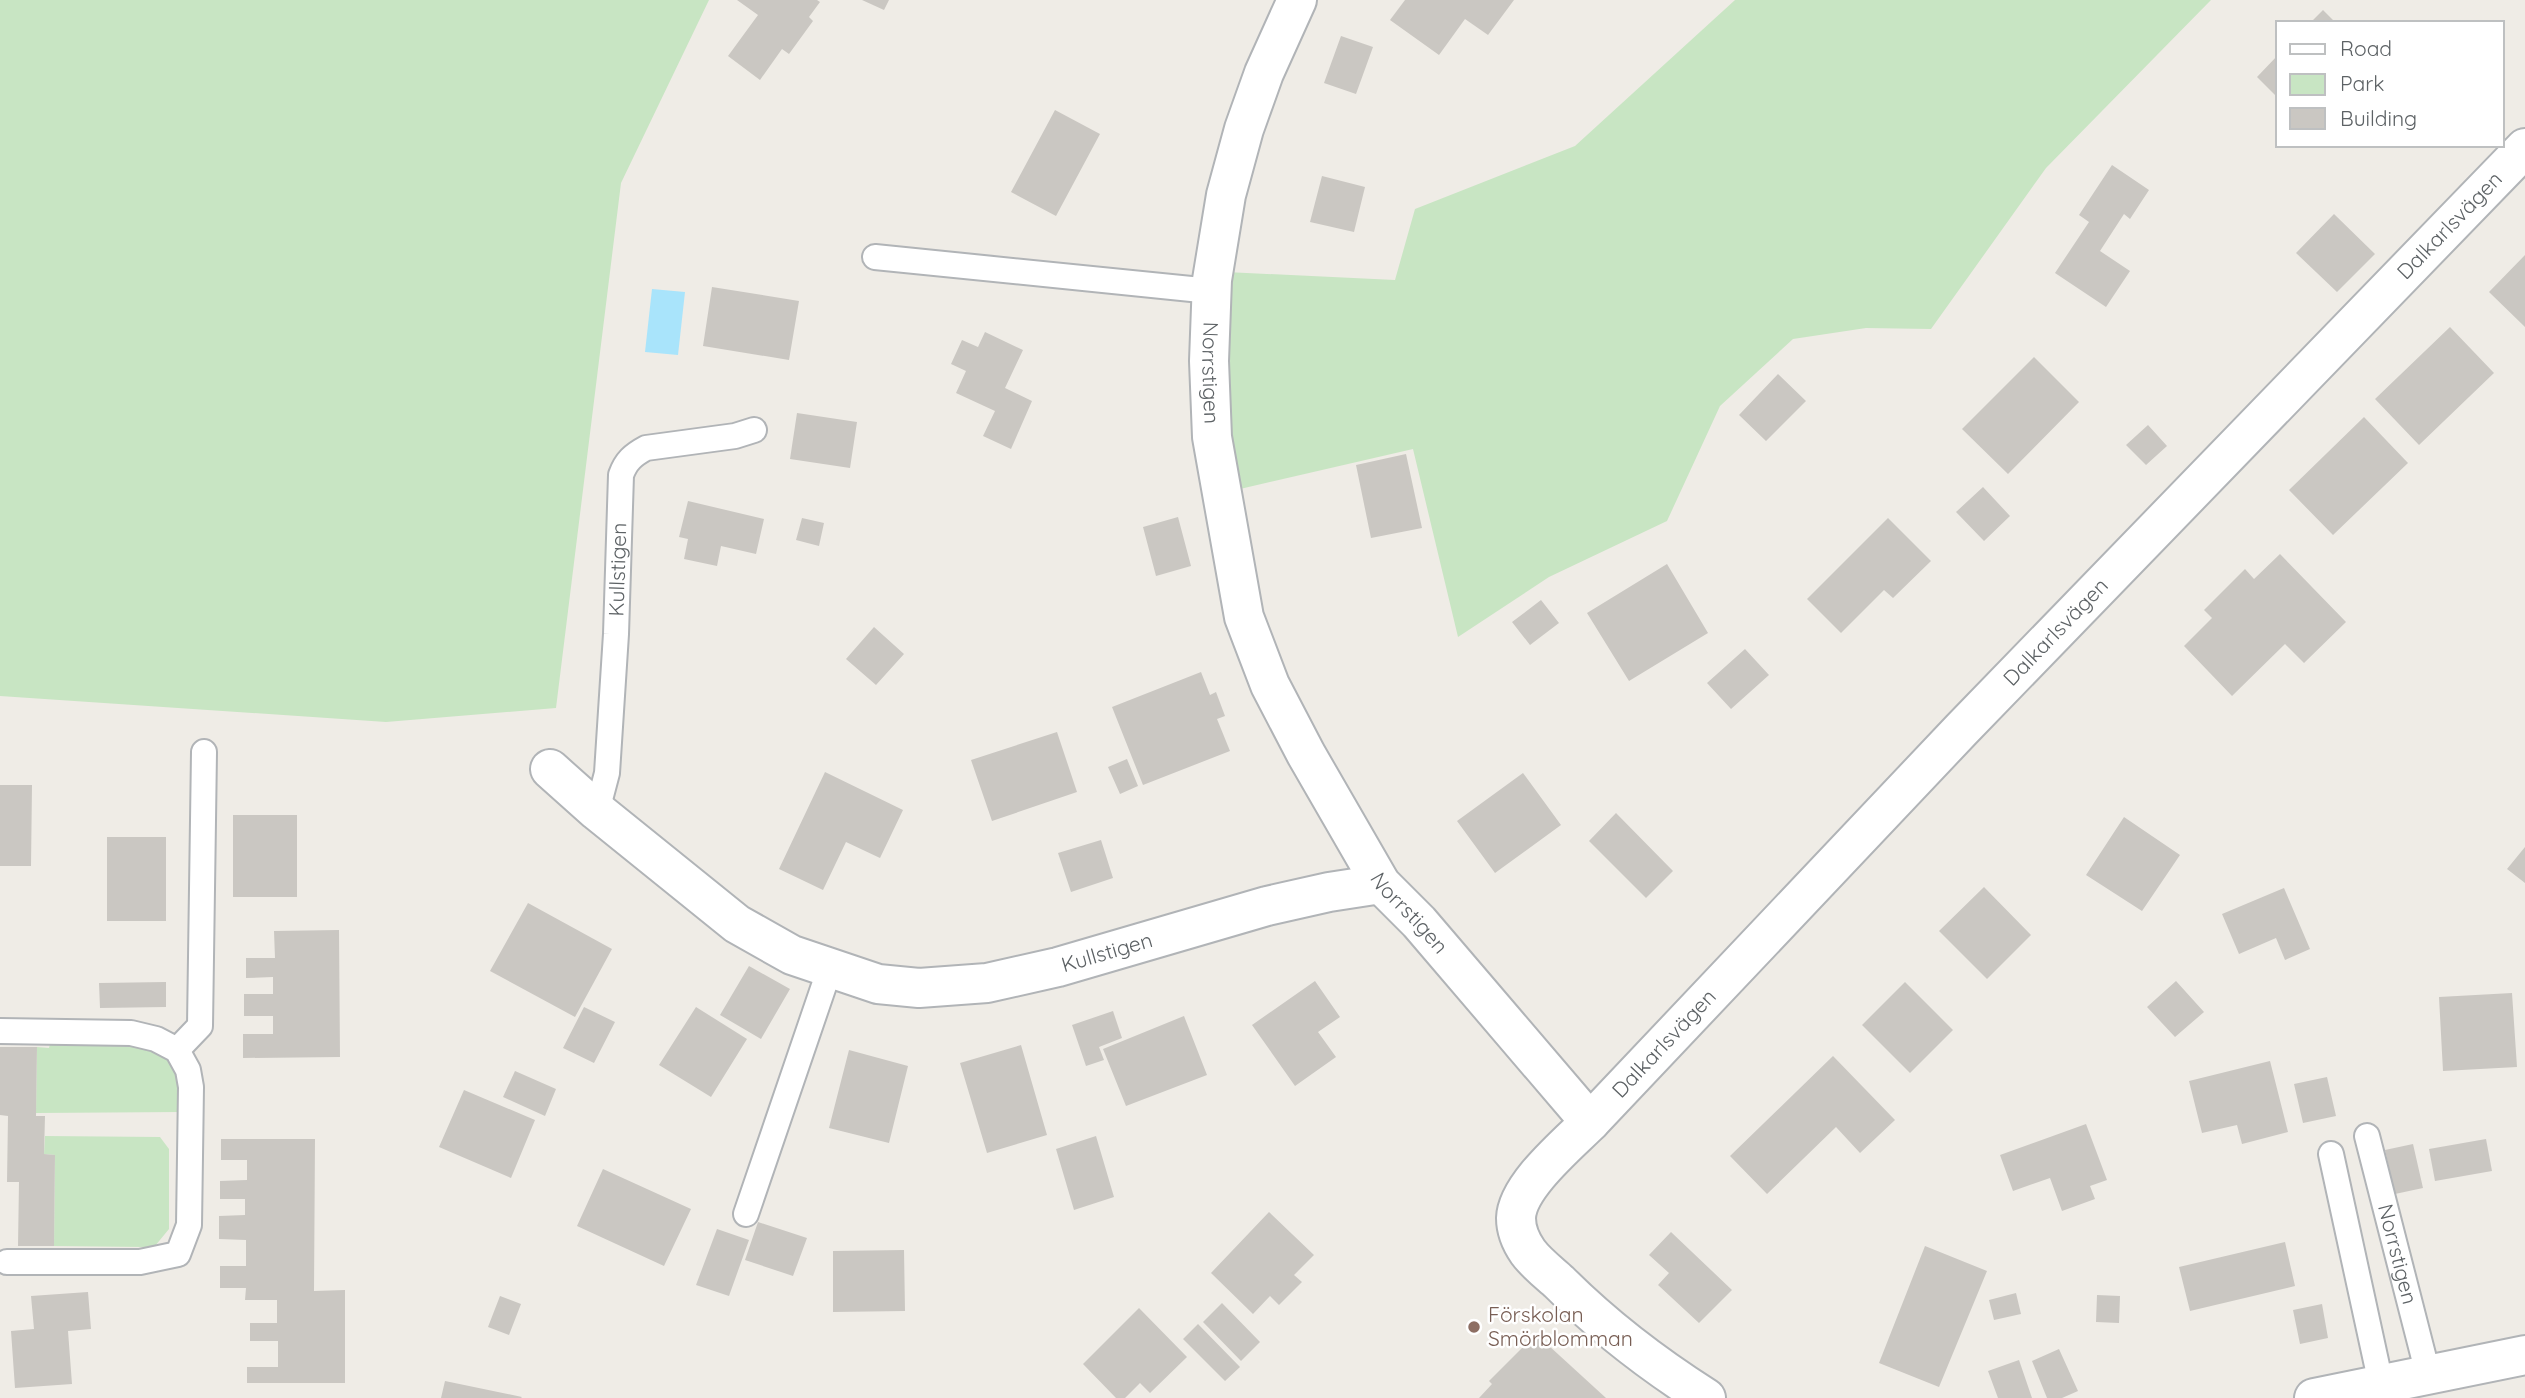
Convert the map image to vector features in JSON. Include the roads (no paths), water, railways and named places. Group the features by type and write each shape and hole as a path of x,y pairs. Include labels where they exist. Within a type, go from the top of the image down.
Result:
{"street":[{"name":"Norrstigen","path":"1297,0 1264,73 1244,129 1226,195 1211,291 1209,361 1212,437 1244,617 1269,685 1381,884 1419,922 1590,1122"},
{"name":"Dalkarlsvägen","path":"1590,1122 1961,730 2525,148"},
{"name":"Kullstigen","path":"550,769 597,811 737,924 792,955 878,984 919,988 987,984 1103,954 1267,906 1381,884"},
{"path":"1590,1122 1521,1197 1516,1217 1518,1233 1529,1253 1582,1305 1679,1381 1706,1398"},
{"path":"2314,1398 2525,1354"}],"lane":[{"name":"Norrstigen","path":"875,257 1211,291"},
{"name":"Kullstigen","path":"597,811 607,774 616,634 621,475 624,465 636,453 646,448 714,439 754,430"},
{"path":"177,1050 201,1027 204,752"},
{"path":"746,1214 830,968"},
{"path":"0,1031 131,1033 156,1039 177,1050 188,1070 191,1087 189,1225 178,1254 140,1262 7,1262"},
{"name":"Norrstigen","path":"2367,1136 2428,1374"},
{"name":"Norrstigen","path":"2331,1154 2381,1384"}],"water":[{"path":"652,289 685,292 678,355 645,352"}],"place":[{"name":"Förskolan Smörblomman","path":"1474,1327"}]}
